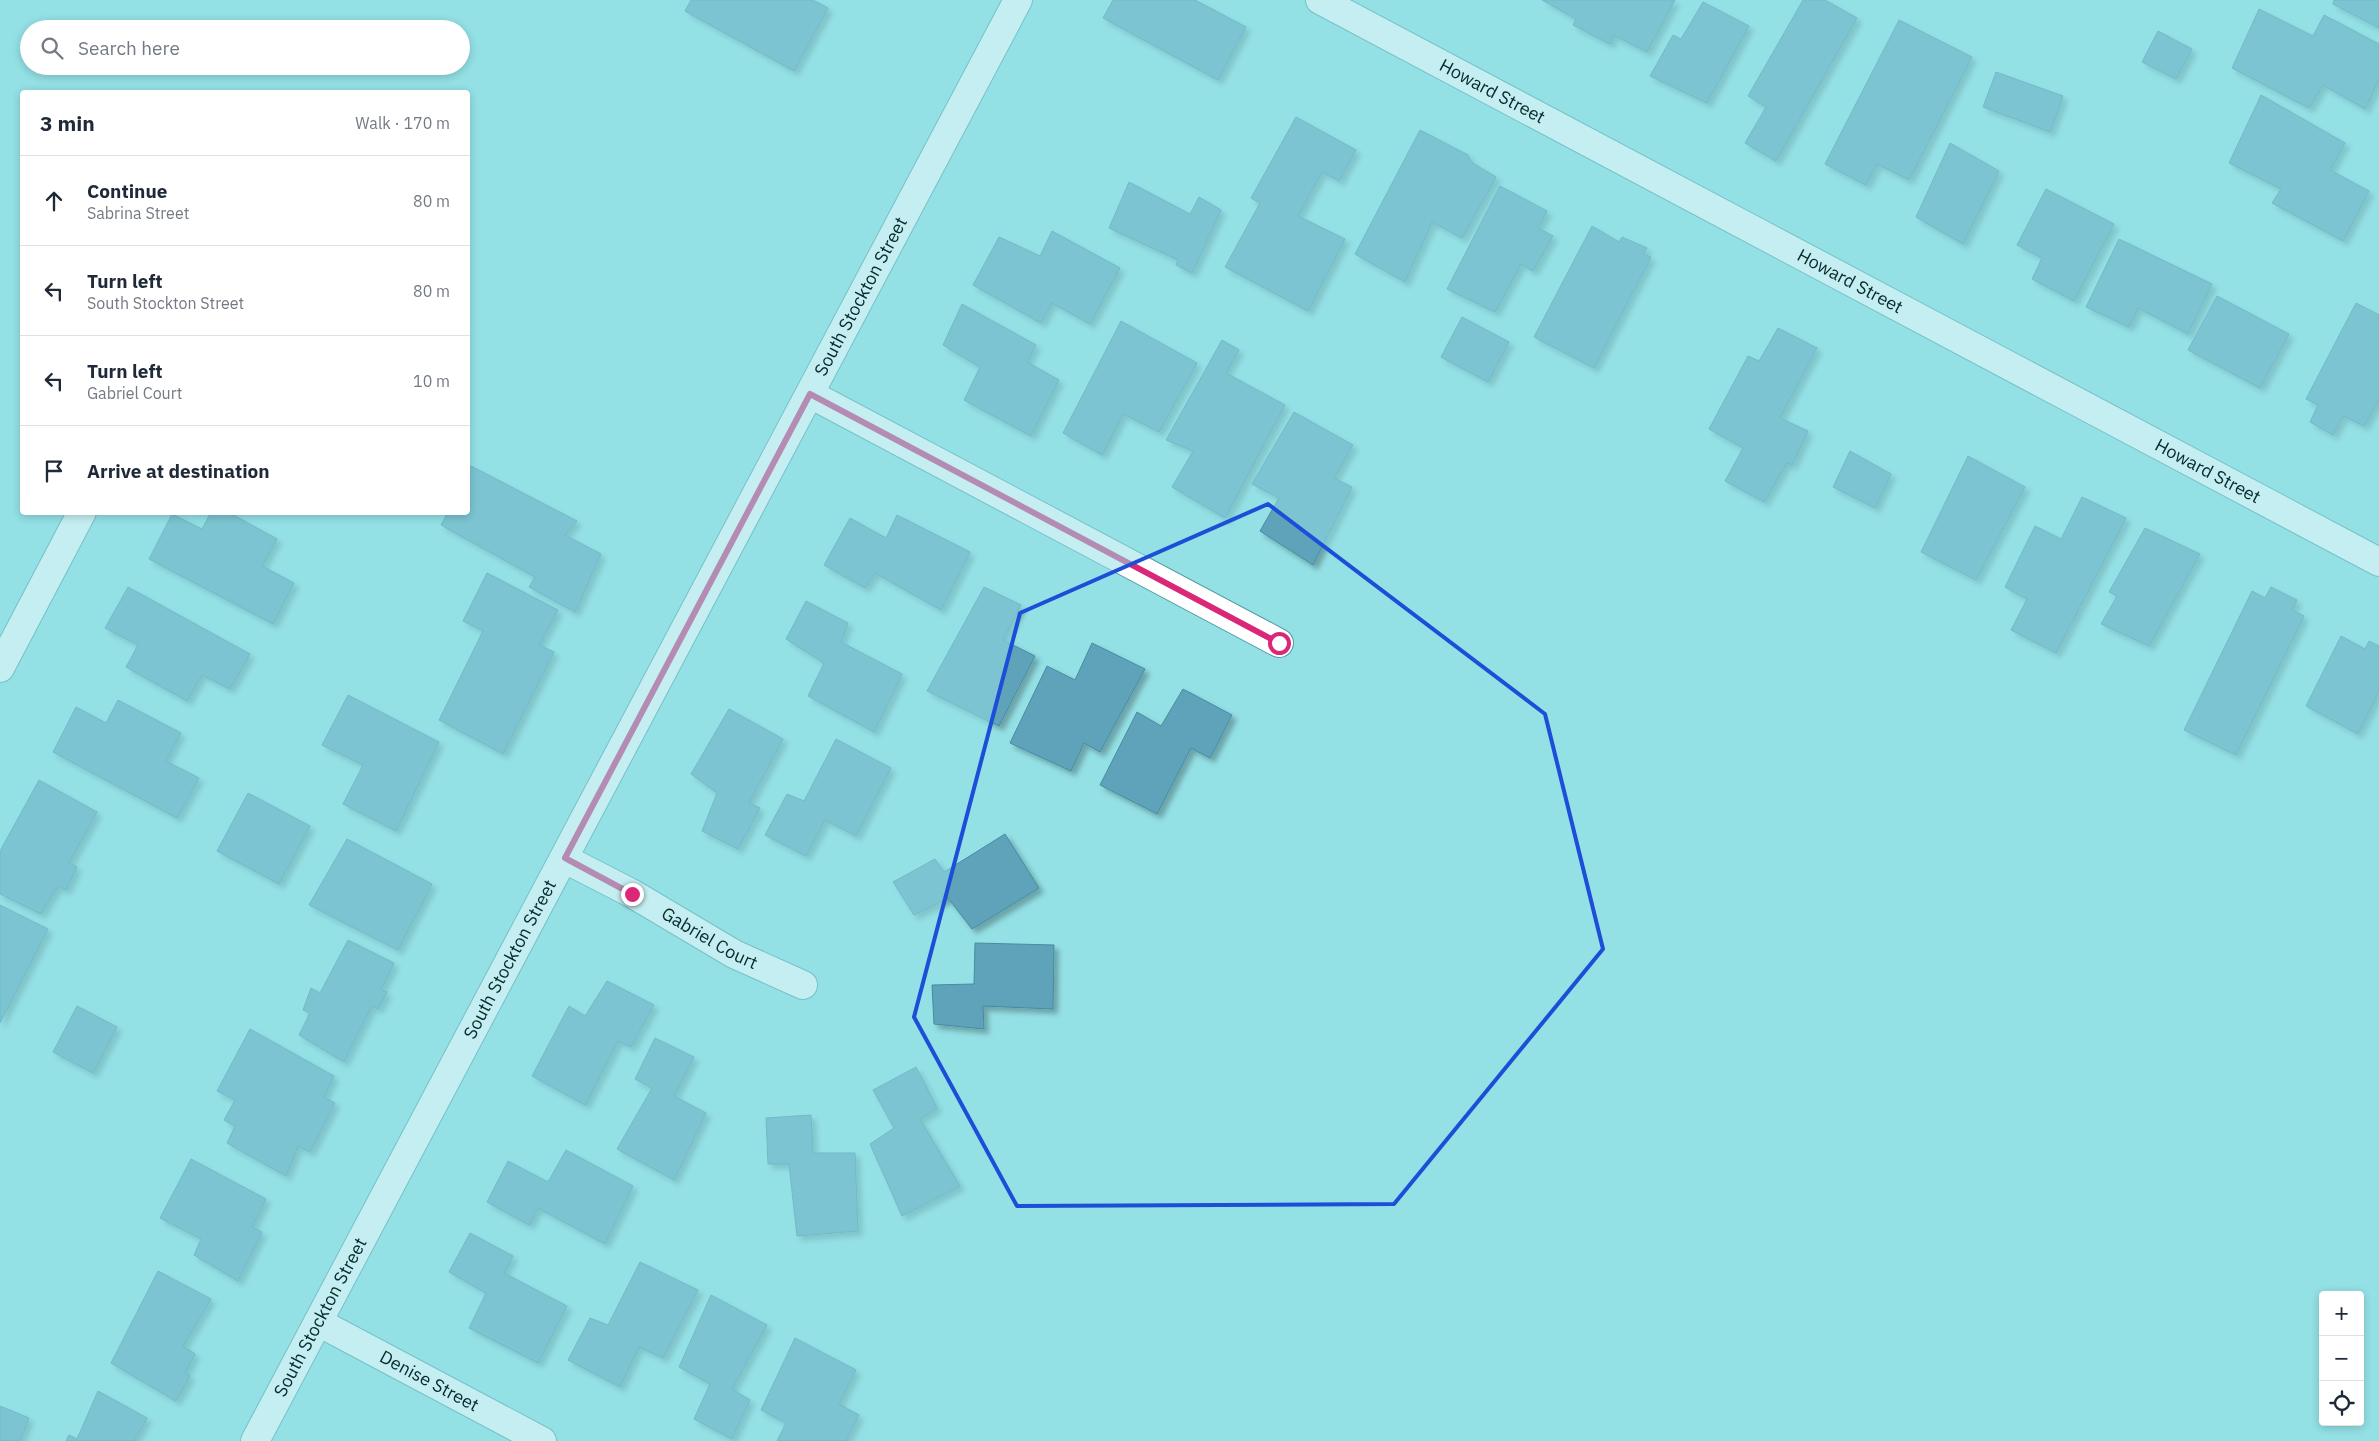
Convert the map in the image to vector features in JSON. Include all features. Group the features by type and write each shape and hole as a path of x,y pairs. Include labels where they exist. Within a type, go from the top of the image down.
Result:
{"street":[{"name":"South Stockton Street","path":"255,1441 1018,0"},
{"name":"Howard Street","path":"1320,0 2379,562"},
{"path":"810,394 1279,643"},
{"path":"0,668 80,515"},
{"name":"Gabriel Court","path":"565,858 632,894 734,954 803,985"},
{"name":"Denise Street","path":"318,1322 542,1441"}],"highlighted area":[{"path":"1268,504 1545,714 1603,949 1394,1204 1017,1206 914,1017 1020,613"}],"building":[{"path":"691,0 813,0 828,8 794,71 685,11"},
{"path":"1113,0 1195,0 1246,27 1218,80 1103,18"},
{"path":"1542,0 1675,0 1647,52 1613,35 1610,44 1573,25 1576,19"},
{"path":"1803,0 1825,0 1857,18 1776,161 1745,143 1766,107 1748,96"},
{"path":"2334,0 2379,0 2379,28 2333,4"},
{"path":"1703,2 1749,26 1707,103 1650,76 1673,35 1681,39"},
{"path":"2259,9 2313,36 2324,15 2379,44 2379,79 2365,109 2323,85 2309,108 2232,68"},
{"path":"1899,20 1972,57 1909,180 1877,164 1866,185 1825,164"},
{"path":"2158,31 2192,49 2176,79 2142,62"},
{"path":"1996,72 2063,96 2050,132 1983,107"},
{"path":"2261,95 2345,143 2330,170 2369,191 2343,241 2272,203 2281,189 2229,163"},
{"path":"1296,117 1356,150 1339,181 1322,172 1298,216 1345,239 1308,311 1225,267 1260,203 1251,198"},
{"path":"1420,130 1468,155 1471,162 1496,177 1462,238 1432,222 1405,282 1355,254"},
{"path":"1950,143 1999,171 1963,244 1916,217"},
{"path":"1129,182 1190,214 1199,197 1221,210 1192,273 1176,265 1178,260 1109,228"},
{"path":"1500,186 1547,211 1538,228 1553,236 1533,271 1521,264 1495,312 1447,289"},
{"path":"2046,189 2114,224 2074,301 2032,279 2042,258 2017,245"},
{"path":"1592,226 1619,242 1622,237 1647,248 1643,254 1651,257 1594,368 1534,337"},
{"path":"1052,231 1120,268 1090,324 1052,303 1041,323 973,285 999,237 1040,256"},
{"path":"2119,239 2212,284 2188,334 2138,308 2129,327 2086,307"},
{"path":"2217,296 2289,334 2260,388 2188,350"},
{"path":"2356,303 2379,315 2379,400 2364,426 2343,416 2333,435 2310,422 2318,405 2306,399"},
{"path":"962,304 1036,345 1027,362 1059,380 1031,436 964,400 980,367 943,345"},
{"path":"1462,317 1509,342 1488,382 1441,357"},
{"path":"1121,321 1197,363 1159,432 1123,414 1102,455 1063,433"},
{"path":"1778,328 1817,348 1780,418 1808,431 1792,465 1787,463 1764,502 1725,481 1743,448 1709,429 1748,356 1759,361"},
{"path":"1222,340 1239,350 1226,373 1285,405 1225,518 1172,487 1193,451 1166,440"},
{"path":"1294,412 1353,445 1334,478 1352,487 1313,565 1260,531 1279,498 1252,484"},
{"path":"1850,451 1891,474 1875,508 1833,487"},
{"path":"1968,456 2025,487 1976,580 1921,552"},
{"path":"471,466 577,521 565,535 601,554 575,612 529,587 535,577 441,525 446,515 470,515"},
{"path":"2082,497 2126,518 2056,653 2011,630 2027,599 2005,587 2035,526 2061,539"},
{"path":"171,515 202,529 209,515 233,515 277,539 262,566 294,583 273,624 149,559"},
{"path":"897,515 970,552 941,610 875,573 865,588 824,565 850,518 886,538"},
{"path":"2145,528 2200,554 2149,646 2101,624 2117,596 2109,592"},
{"path":"487,573 558,610 539,645 554,652 503,754 439,720 483,631 463,621"},
{"path":"128,587 250,654 230,689 202,675 187,701 126,667 138,645 105,628"},
{"path":"984,587 1021,605 1003,640 1035,656 999,726 927,691"},
{"path":"2271,587 2297,600 2292,610 2304,616 2236,755 2184,730 2252,591 2265,598"},
{"path":"806,601 848,623 841,642 902,674 874,732 808,696 824,663 786,639"},
{"path":"2341,636 2365,649 2369,641 2379,646 2379,691 2358,734 2306,706"},
{"path":"1092,643 1145,669 1100,752 1084,743 1071,771 1010,743 1047,666 1075,680"},
{"path":"1183,689 1232,715 1210,758 1191,748 1157,814 1100,785 1137,712 1161,726"},
{"path":"348,695 439,742 396,831 343,804 363,765 322,745"},
{"path":"118,700 181,733 166,761 199,778 177,818 53,752 76,707 106,723"},
{"path":"729,709 783,739 749,803 760,808 738,849 702,831 717,793 691,774"},
{"path":"836,739 891,768 856,836 825,820 806,856 765,835 787,794 804,801"},
{"path":"39,780 97,812 69,863 77,867 66,890 58,886 41,914 0,894 0,851"},
{"path":"248,793 310,826 279,884 217,851"},
{"path":"1005,834 1039,888 972,929 948,898 914,915 893,882 935,859 944,872"},
{"path":"347,839 432,884 398,950 309,905"},
{"path":"0,905 48,929 0,1023"},
{"path":"348,940 394,963 381,990 387,992 378,1009 372,1006 344,1062 299,1035 310,1013 303,1010 311,988 320,993"},
{"path":"975,943 1054,945 1053,1009 983,1006 984,1029 934,1024 932,985 974,984"},
{"path":"607,981 654,1005 631,1047 618,1041 585,1105 532,1076 569,1006 585,1016"},
{"path":"77,1006 117,1027 93,1073 53,1052"},
{"path":"250,1029 334,1076 324,1097 335,1103 310,1152 298,1146 286,1176 227,1143 235,1126 224,1120 235,1100 217,1091"},
{"path":"655,1038 694,1057 674,1096 706,1113 674,1180 617,1149 652,1088 635,1079"},
{"path":"916,1067 937,1108 920,1119 960,1186 902,1216 870,1144 894,1128 873,1090"},
{"path":"811,1115 813,1153 855,1153 858,1231 797,1236 789,1164 768,1164 766,1118"},
{"path":"566,1150 633,1186 605,1244 538,1208 529,1225 487,1202 508,1161 548,1182"},
{"path":"191,1159 266,1199 252,1227 262,1232 238,1281 194,1255 201,1239 160,1218"},
{"path":"470,1233 513,1256 504,1273 567,1306 538,1363 469,1328 486,1293 449,1272"},
{"path":"640,1262 698,1290 663,1358 639,1347 620,1387 568,1360 590,1318 608,1325"},
{"path":"158,1271 211,1299 183,1346 195,1354 185,1373 190,1376 176,1401 111,1363"},
{"path":"711,1295 767,1325 732,1389 750,1400 732,1439 694,1419 710,1384 679,1367"},
{"path":"795,1338 856,1370 839,1404 859,1415 846,1441 777,1441 786,1423 761,1410"},
{"path":"98,1391 147,1418 134,1441 66,1441 69,1435 77,1439"},
{"path":"0,1406 29,1418 20,1441 0,1441"}],"route":[{"path":"632,894 565,858 810,394 1279,643"}]}
